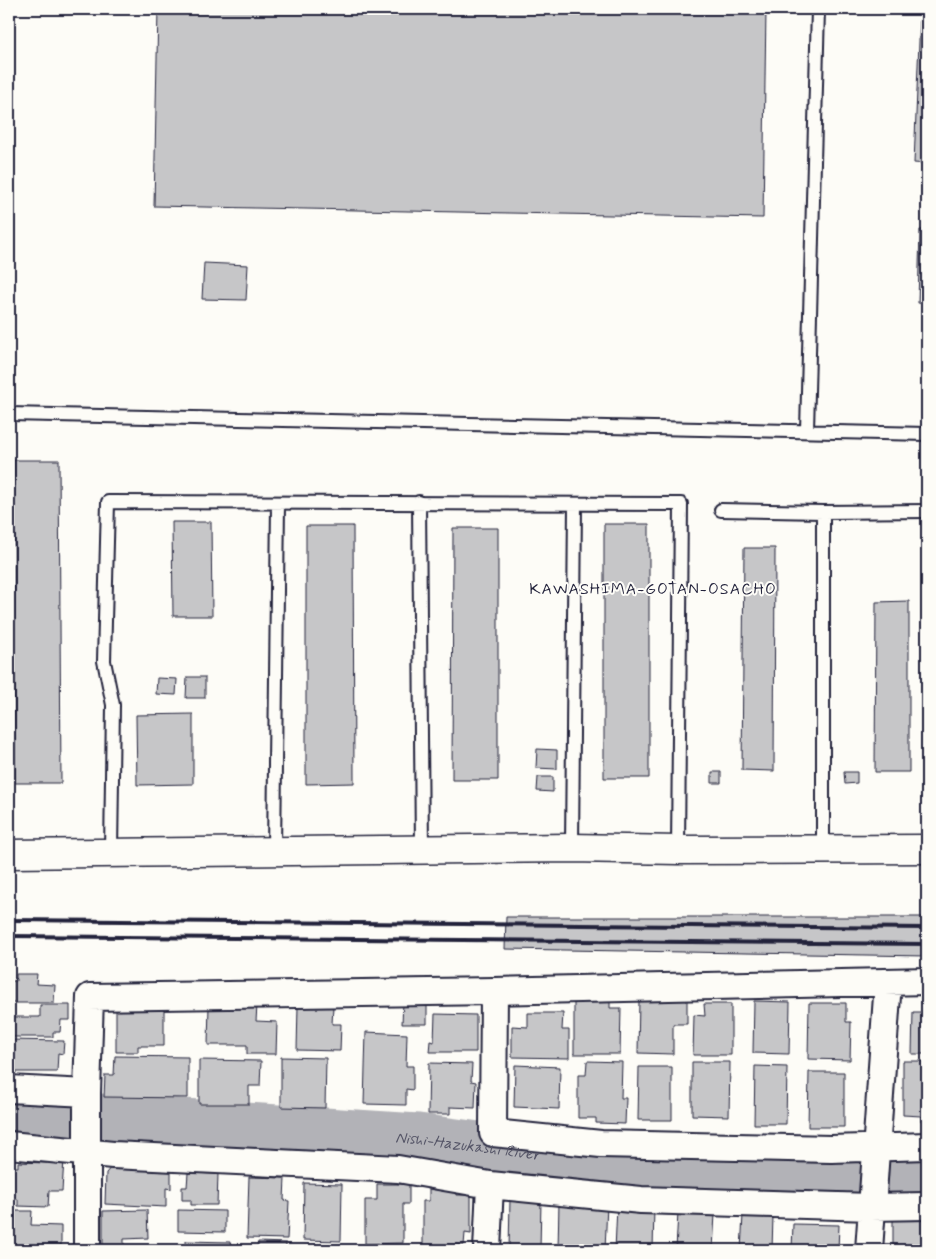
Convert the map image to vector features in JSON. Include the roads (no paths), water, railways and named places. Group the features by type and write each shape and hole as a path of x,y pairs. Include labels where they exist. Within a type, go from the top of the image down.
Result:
{"street":[{"path":"9,854 572,848 678,850 927,848"},
{"path":"87,1250 87,1093 90,997 494,991 927,980"},
{"path":"869,1250 888,982"},
{"path":"494,991 493,1133 602,1144 875,1151 927,1146"},
{"path":"9,1089 87,1093"},
{"path":"9,1145 88,1151 113,1155 398,1169 490,1185 641,1200 872,1200 927,1206"},
{"path":"487,1250 490,1185"}],"lane":[{"path":"807,430 818,9"},
{"path":"9,414 927,434"},
{"path":"112,852 113,705 104,661 108,502 681,504 678,850"},
{"path":"419,502 422,850"},
{"path":"274,851 278,504"},
{"path":"572,848 575,504"},
{"path":"721,510 822,512 927,511"},
{"path":"822,512 823,848"}],"waterway":[{"name":"Nishi-Hazukashi River","path":"9,1115 122,1120 418,1139 585,1161 927,1173"}],"railway":[{"path":"9,920 927,928"},
{"path":"9,936 927,944"}],"district":[{"name":"KAWASHIMA-GOTAN-OSACHO","path":"653,589"}]}
